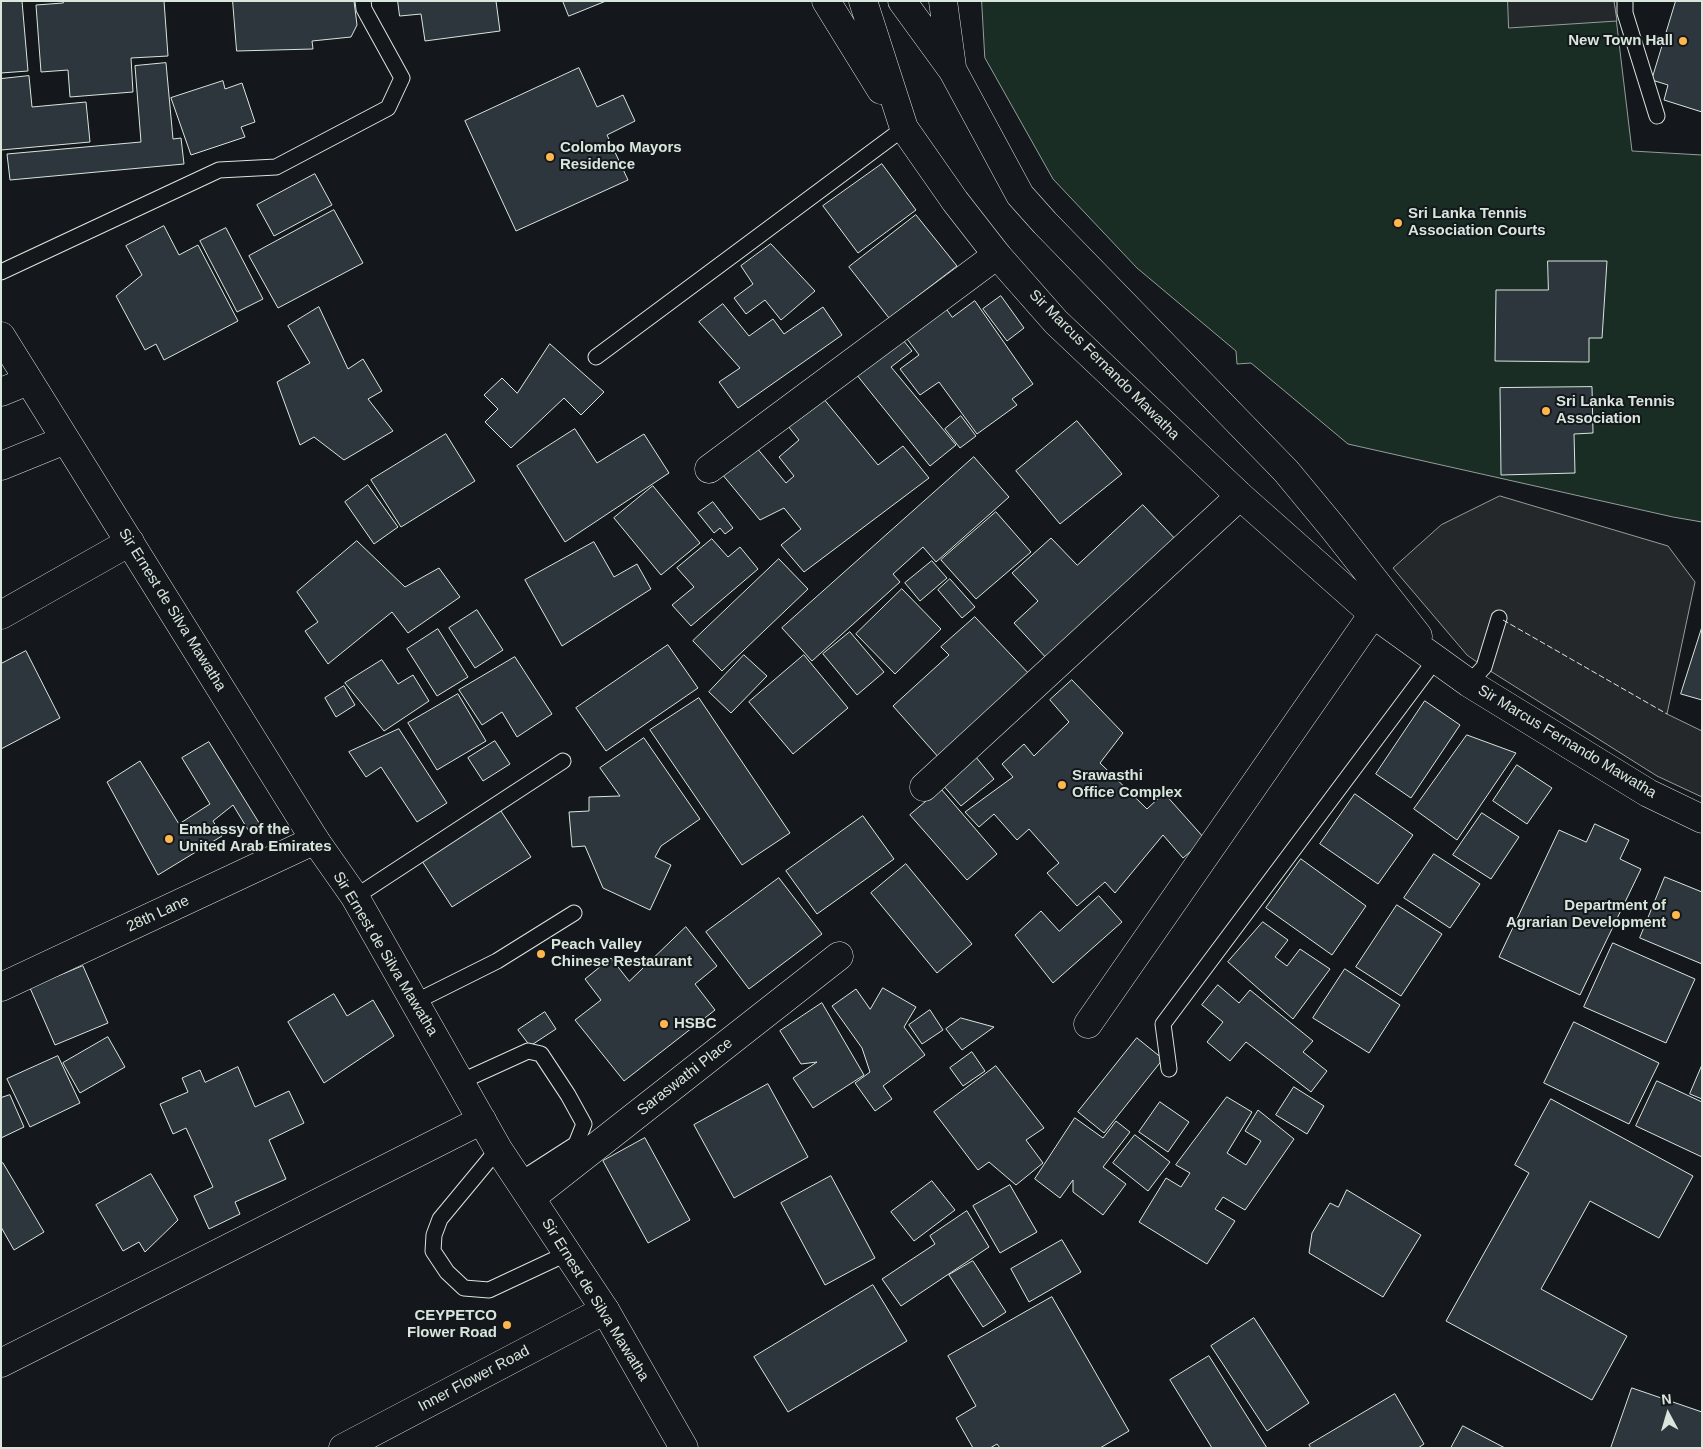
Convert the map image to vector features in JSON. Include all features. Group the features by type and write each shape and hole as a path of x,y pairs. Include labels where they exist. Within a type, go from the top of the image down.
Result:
{"main road":[{"path":"826,1 904,128"},
{"name":"Sir Marcus Fernando Mawatha","path":"863,1 904,128 956,202 997,255 1056,322 1240,496 1373,614 1469,683 1648,793 1702,819"},
{"name":"Sir Marcus Fernando Mawatha","path":"902,1 953,71 1020,195 1058,237 1286,471 1436,659"},
{"path":"943,1 953,71"},
{"path":"709,469 997,255"},
{"name":"Sir Ernest de Silva Mawatha","path":"1,336 64,440 130,542 315,840 355,897 498,1149 605,1310 684,1448"},
{"path":"1,392 28,381"},
{"path":"1,466 64,440"},
{"path":"924,787 1240,496"},
{"path":"1,615 130,542"},
{"path":"1088,1024 1373,614"},
{"name":"28th Lane","path":"1,988 315,840"},
{"name":"Saraswathi Place","path":"526,1189 839,956"},
{"path":"1,1363 482,1120"},
{"name":"Inner Flower Road","path":"343,1448 605,1310"}],"lane":[{"path":"1,272 219,170 276,167 388,108 402,78 364,9 363,1"},
{"path":"1625,1 1624,13 1657,116"},
{"path":"596,357 904,128"},
{"path":"1469,683 1484,667 1499,618"},
{"path":"1169,1069 1163,1024 1436,659"},
{"path":"355,897 563,761"},
{"path":"415,1002 497,961 574,913"},
{"path":"460,1082 528,1052 541,1054 568,1095 584,1124 576,1144 526,1189"},
{"path":"498,1149 440,1219 434,1235 433,1251 447,1272 464,1288 489,1290 568,1253"}],"green space":[{"name":"Sri Lanka Tennis Association Courts","path":"982,1 1614,1 1632,151 1702,155 1702,522 1348,444 1251,363 1237,364 1236,351 1137,268 1053,179 985,58"}],"shaded area":[{"path":"1508,1 1614,1 1617,21 1509,28"},
{"path":"1500,496 1668,546 1695,582 1667,714 1702,731 1702,797 1657,776 1467,655 1393,568 1441,525"}],"building":[{"path":"1,1 22,1 28,71 1,73"},
{"path":"63,1 164,1 168,56 131,58 133,92 70,97 68,70 41,72 36,5 63,3"},
{"path":"233,1 354,1 357,25 351,37 312,41 313,49 237,51"},
{"path":"398,1 496,1 500,31 425,41 421,14 400,16"},
{"path":"563,1 606,1 569,16"},
{"name":"New Town Hall","path":"1676,1 1702,1 1702,112 1664,100 1668,85 1652,80"},
{"path":"166,63 173,139 181,138 184,164 10,180 7,154 141,142 135,66"},
{"name":"Colombo Mayors Residence","path":"579,68 597,107 623,95 635,121 607,135 628,180 516,231 465,121"},
{"path":"29,76 32,107 86,102 90,142 1,150 1,79"},
{"path":"223,81 225,89 242,83 255,122 241,127 245,137 191,155 171,98"},
{"path":"882,164 916,210 858,253 823,206"},
{"path":"315,174 332,205 274,236 257,205"},
{"path":"334,210 363,263 278,308 249,256"},
{"path":"916,215 957,266 889,318 849,267"},
{"path":"164,226 179,255 198,245 238,321 164,360 156,344 145,350 116,296 142,275 126,246"},
{"path":"226,228 263,299 237,312 200,241"},
{"path":"771,244 815,291 781,320 765,300 746,314 734,298 753,284 741,266"},
{"path":"1548,261 1607,261 1602,338 1589,338 1589,362 1495,361 1496,290 1548,290"},
{"path":"1001,296 1024,328 1007,341 983,309"},
{"path":"975,301 1033,384 1012,399 1017,405 977,434 939,382 920,395 900,369 919,355 905,336 945,307 952,317"},
{"path":"723,304 749,336 773,319 784,334 823,307 842,335 738,408 719,382 740,368 699,322"},
{"path":"319,307 348,369 363,359 382,391 368,399 393,431 344,460 314,437 300,445 277,382 310,363 288,326"},
{"path":"899,335 912,351 891,367 956,445 930,466 856,374"},
{"path":"550,344 604,392 581,415 564,398 511,448 485,422 498,409 484,395 502,378 517,393"},
{"name":"Sri Lanka Tennis Association","path":"1592,387 1593,433 1574,434 1575,473 1501,475 1500,388"},
{"path":"823,398 878,465 903,446 929,478 804,572 781,545 801,529 784,508 760,520 722,474 756,447 786,483 794,476 779,457 799,440 788,426"},
{"path":"961,416 976,436 960,448 945,429"},
{"path":"1077,421 1122,474 1060,524 1016,471"},
{"path":"575,429 597,463 644,434 669,473 565,542 517,466"},
{"path":"446,434 475,481 401,527 371,480"},
{"path":"974,457 1009,497 936,562 923,547 893,574 900,582 812,661 782,628"},
{"path":"368,485 398,527 374,544 345,502"},
{"path":"653,486 700,543 661,575 614,518"},
{"path":"713,502 733,528 725,534 720,528 714,533 698,513"},
{"path":"1143,505 1179,543 1049,661 1014,623 1038,601 1012,573 1051,538 1077,565"},
{"path":"996,512 1031,552 976,599 941,560"},
{"path":"712,539 728,557 740,547 758,569 691,626 672,605 694,587 677,568"},
{"path":"357,541 405,587 439,568 460,597 408,633 392,612 328,664 305,631 318,622 297,592"},
{"path":"594,542 614,577 637,564 651,589 562,646 525,580"},
{"path":"779,559 808,589 722,671 693,641"},
{"path":"932,561 947,578 920,601 905,583"},
{"path":"950,579 975,607 962,618 938,590"},
{"path":"902,589 941,629 895,674 856,634"},
{"path":"477,610 503,650 475,668 449,628"},
{"path":"975,617 1032,677 940,759 893,706 949,655 941,647"},
{"path":"1702,627 1702,700 1681,694"},
{"path":"438,629 468,677 437,696 407,649"},
{"path":"850,632 884,672 857,695 823,654"},
{"path":"668,645 698,688 606,751 576,708"},
{"path":"26,651 60,718 1,749 1,664"},
{"path":"744,655 767,676 731,713 709,692"},
{"path":"804,655 848,708 793,754 749,702"},
{"path":"515,657 552,714 517,737 502,712 482,725 459,690"},
{"path":"382,660 398,684 413,675 429,701 384,731 345,683"},
{"name":"Srawasthi Office Complex","path":"1072,680 1123,733 1100,763 1147,809 1164,793 1205,839 1183,858 1163,835 1115,893 1105,882 1077,906 1047,873 1059,863 1029,829 1017,840 994,814 979,827 965,812 1013,777 1002,764 1024,744 1034,756 1069,722 1050,700"},
{"path":"344,686 355,705 336,717 325,698"},
{"path":"458,694 486,741 437,770 408,723"},
{"path":"699,698 790,833 742,865 650,730"},
{"path":"1425,701 1460,725 1411,798 1376,774"},
{"path":"399,729 447,803 417,822 381,767 366,777 349,752"},
{"path":"1467,735 1516,753 1457,840 1414,809"},
{"path":"644,738 700,819 661,846 655,857 671,865 650,910 603,888 585,846 572,847 569,812 589,811 589,797 620,796 600,768"},
{"path":"495,741 510,764 483,781 468,758"},
{"path":"209,742 261,826 250,833 233,805 213,821 222,836 158,875 107,782 140,761 179,824 210,804 182,758"},
{"path":"975,756 994,779 961,806 942,784"},
{"path":"1517,765 1552,788 1527,824 1493,801"},
{"path":"941,789 997,854 967,880 910,815"},
{"path":"1355,794 1413,835 1378,884 1320,844"},
{"path":"499,808 531,857 452,907 420,858"},
{"path":"1482,813 1519,837 1491,879 1453,855"},
{"path":"863,816 894,859 817,914 786,871"},
{"path":"1595,824 1629,840 1620,859 1641,869 1580,995 1499,957 1559,830 1586,842"},
{"path":"1434,854 1480,884 1450,928 1404,898"},
{"path":"1301,859 1366,906 1332,955 1266,908"},
{"path":"906,864 972,944 937,973 871,893"},
{"name":"Department of Agrarian Development","path":"1665,877 1702,892 1702,964 1640,938"},
{"path":"779,878 822,934 749,989 706,932"},
{"path":"1099,896 1122,922 1053,983 1015,935 1041,911 1059,931"},
{"path":"1397,905 1442,934 1401,996 1356,967"},
{"path":"1263,922 1288,940 1275,957 1287,966 1300,949 1330,969 1293,1019 1228,962"},
{"path":"686,927 717,966 695,984 715,1010 624,1081 575,1020 601,1000 585,979 611,958 629,981"},
{"path":"1613,943 1695,979 1666,1043 1584,1007"},
{"path":"83,966 108,1023 55,1045 30,988"},
{"path":"1345,969 1400,1005 1369,1053 1313,1018"},
{"path":"1218,985 1239,1003 1250,990 1313,1041 1303,1052 1327,1071 1311,1092 1246,1042 1230,1061 1207,1042 1223,1022 1202,1005"},
{"path":"883,988 916,1007 904,1027 925,1055 883,1086 892,1099 875,1111 855,1083 870,1072 862,1048 832,1006 856,989 870,1009"},
{"path":"334,994 347,1016 373,1000 394,1036 324,1083 288,1022"},
{"path":"822,1003 864,1075 813,1108 793,1078 817,1062 801,1064 780,1031"},
{"path":"930,1010 943,1030 922,1044 909,1025"},
{"path":"545,1012 556,1029 530,1046 518,1030"},
{"path":"961,1018 994,1027 962,1050 946,1029"},
{"path":"1574,1022 1659,1063 1629,1124 1544,1083"},
{"path":"108,1037 125,1067 80,1093 63,1063"},
{"path":"1137,1038 1163,1059 1104,1133 1078,1112"},
{"path":"972,1052 985,1071 963,1086 950,1068"},
{"path":"58,1056 80,1103 30,1127 7,1079"},
{"path":"1702,1065 1702,1099 1690,1094"},
{"path":"996,1066 1044,1128 1026,1140 1043,1163 1016,1185 989,1162 978,1170 934,1112"},
{"path":"238,1067 255,1107 289,1091 304,1123 269,1140 286,1179 235,1202 240,1214 209,1229 194,1196 213,1187 186,1128 173,1134 160,1104 188,1092 182,1078 200,1070 205,1082"},
{"path":"1657,1081 1702,1102 1702,1157 1636,1126"},
{"path":"768,1084 808,1157 734,1198 694,1125"},
{"path":"1294,1087 1324,1106 1307,1134 1276,1115"},
{"path":"10,1095 24,1127 1,1138 1,1098"},
{"path":"1227,1097 1252,1112 1227,1153 1246,1165 1261,1141 1245,1131 1258,1110 1294,1139 1245,1210 1223,1197 1215,1209 1235,1221 1207,1264 1139,1222 1166,1178 1181,1187 1190,1173 1176,1165"},
{"path":"1551,1099 1693,1176 1659,1238 1590,1201 1541,1289 1627,1336 1592,1400 1446,1321 1529,1173 1515,1165"},
{"path":"1160,1102 1189,1122 1168,1152 1139,1132"},
{"path":"1075,1118 1103,1138 1116,1121 1130,1132 1103,1167 1126,1184 1103,1215 1073,1192 1073,1180 1060,1198 1035,1179"},
{"path":"1135,1135 1170,1162 1148,1191 1113,1163"},
{"path":"645,1138 690,1220 648,1243 603,1161"},
{"path":"3,1163 44,1232 14,1250 1,1227 1,1164"},
{"path":"151,1174 178,1220 145,1252 139,1242 123,1251 96,1205"},
{"path":"831,1176 875,1258 825,1285 781,1203"},
{"path":"932,1181 955,1210 914,1241 891,1212"},
{"path":"1010,1185 1037,1232 1000,1253 973,1206"},
{"path":"1347,1190 1421,1235 1383,1297 1309,1253 1312,1233 1330,1203 1338,1207"},
{"path":"967,1211 989,1247 901,1306 882,1279 935,1244 930,1236"},
{"path":"1062,1240 1081,1272 1029,1302 1011,1269"},
{"path":"973,1261 1006,1312 983,1327 949,1275"},
{"path":"873,1285 907,1341 788,1412 754,1357"},
{"path":"1052,1297 1129,1431 1100,1448 1000,1448 997,1444 990,1448 973,1448 956,1418 976,1406 948,1356"},
{"path":"1254,1318 1309,1403 1267,1431 1211,1346"},
{"path":"1209,1356 1267,1448 1212,1448 1170,1380"},
{"path":"1632,1388 1702,1412 1702,1448 1611,1448"},
{"path":"1395,1394 1424,1444 1418,1448 1311,1448 1309,1445"},
{"path":"1463,1426 1505,1448 1451,1448"}],"fence":[{"path":"1503,620 1667,714"}],"place":[{"name":"New Town Hall","path":"1683,41"},
{"name":"Colombo Mayors Residence","path":"550,157"},
{"name":"Sri Lanka Tennis Association Courts","path":"1398,223"},
{"name":"Sri Lanka Tennis Association","path":"1546,411"},
{"name":"Srawasthi Office Complex","path":"1062,785"},
{"name":"Embassy of the United Arab Emirates","path":"169,839"},
{"name":"Department of Agrarian Development","path":"1676,915"},
{"name":"Peach Valley Chinese Restaurant","path":"541,954"},
{"name":"HSBC","path":"664,1024"},
{"name":"CEYPETCO Flower Road","path":"507,1325"}]}
